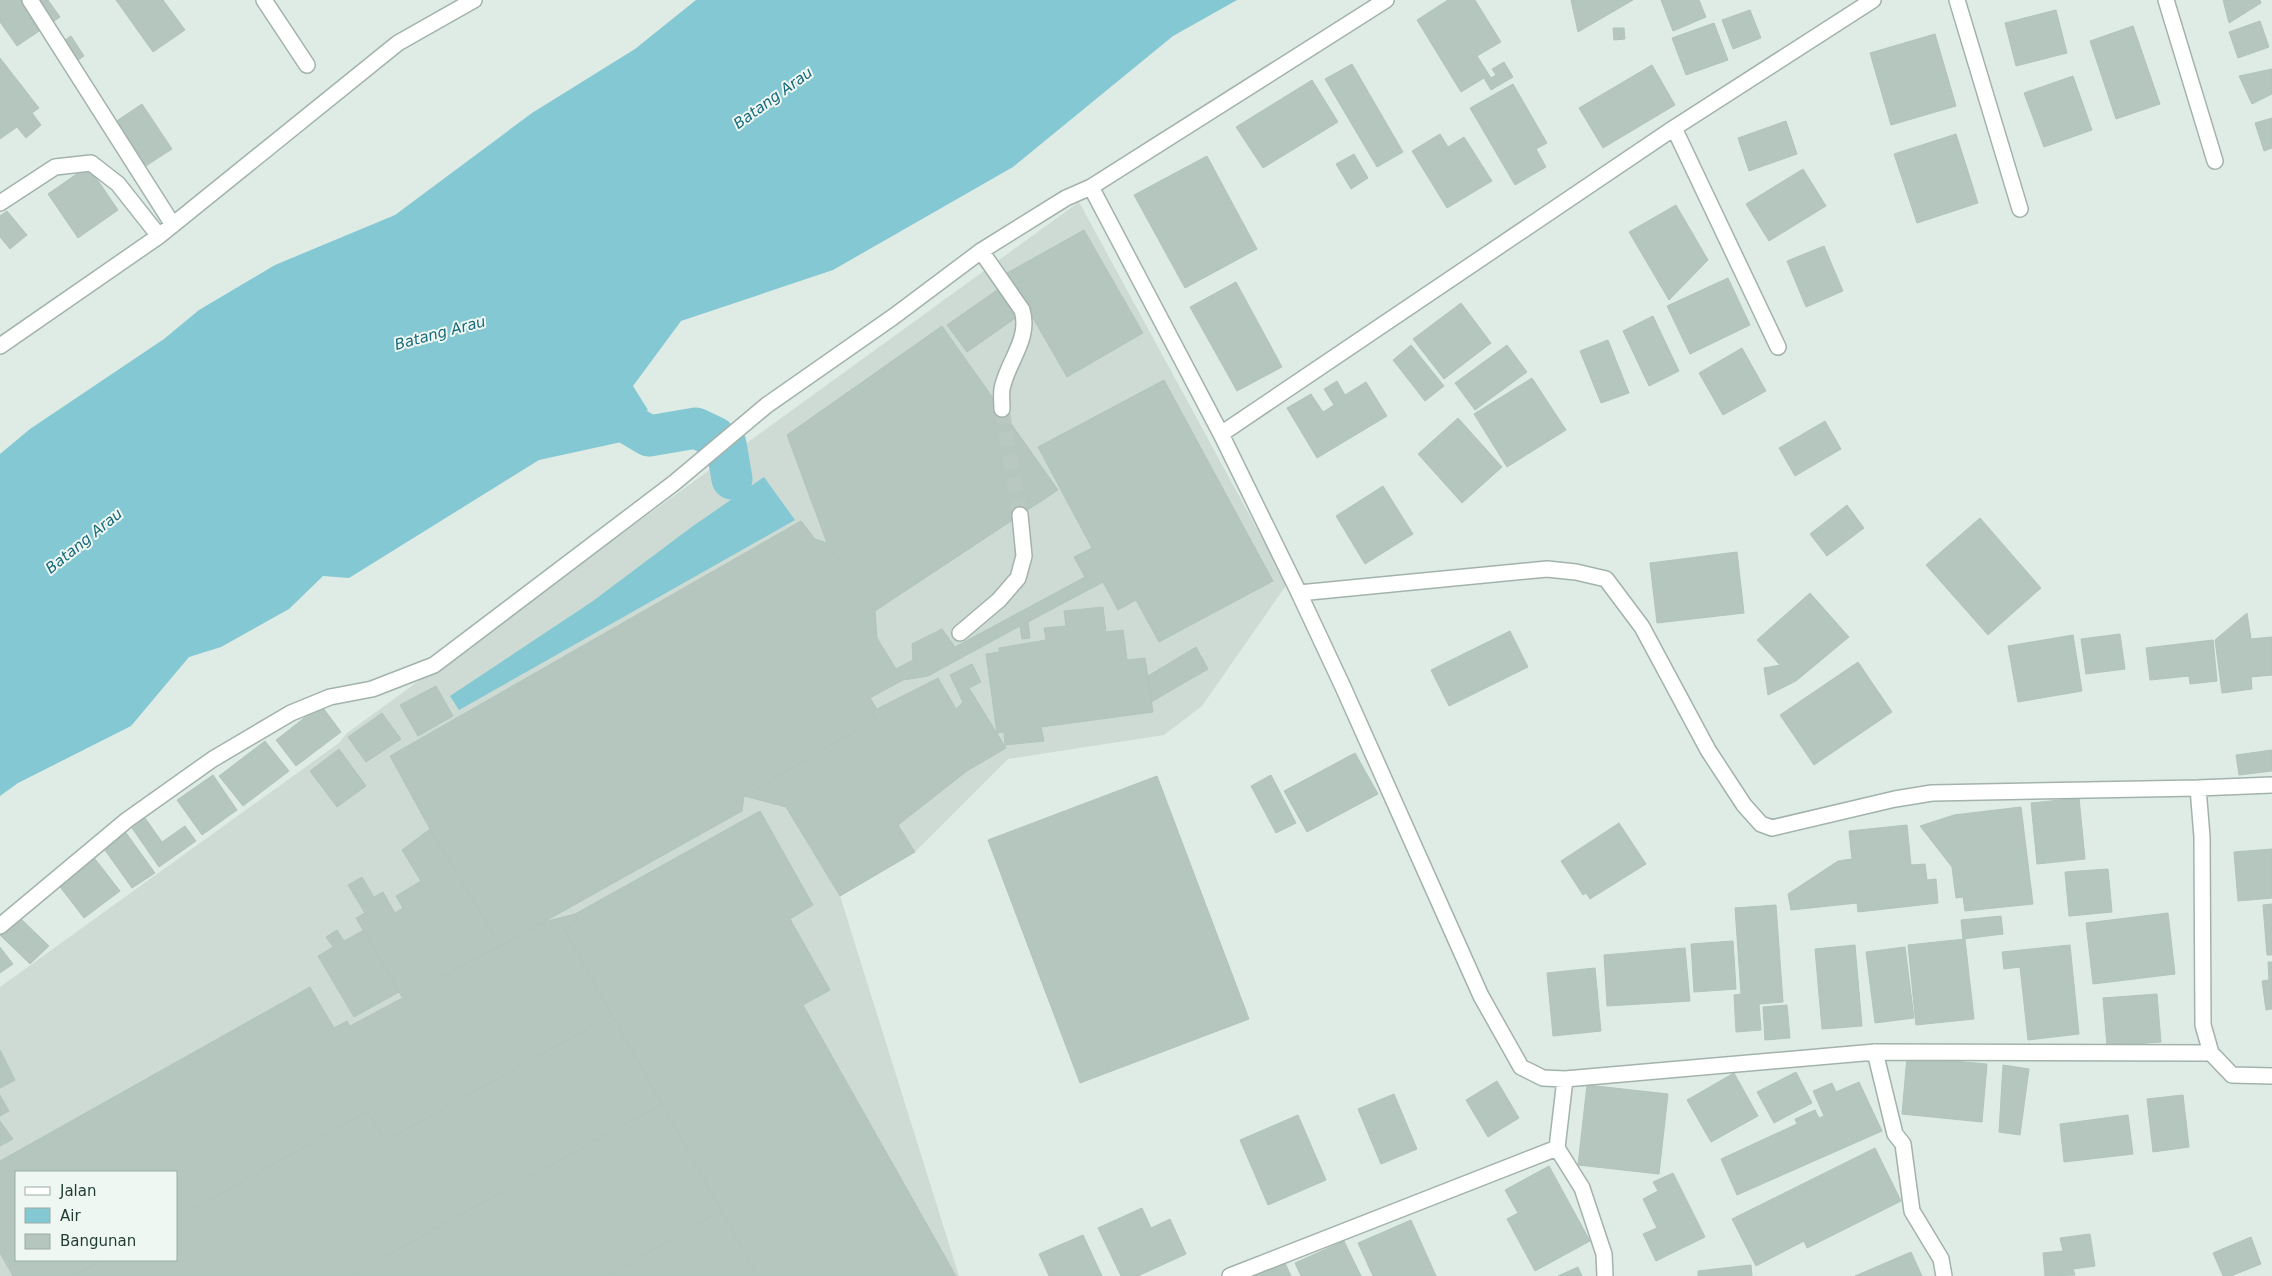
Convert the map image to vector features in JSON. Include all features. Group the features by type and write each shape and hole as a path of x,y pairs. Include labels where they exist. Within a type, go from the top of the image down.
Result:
{"street":[{"path":"30,0 173,224"},
{"path":"264,0 307,65"},
{"path":"0,346 159,236 398,44 474,0"},
{"path":"0,926 127,820 212,759 291,713 330,697 372,689 434,665 674,483 766,405 893,317 981,251 1066,198 1091,187 1386,0"},
{"path":"1221,434 1674,128 1873,0"},
{"path":"1957,0 2020,209"},
{"path":"2166,0 2215,160"},
{"path":"1674,128 1778,348"},
{"path":"0,203 55,167 91,163 118,184 159,236"},
{"path":"1091,187 1221,434 1299,593 1344,688 1481,996 1521,1067 1542,1078 1565,1080 1875,1052 2211,1053"},
{"path":"981,251 1022,310 1024,316 1018,350 1002,389 1002,409"},
{"path":"960,633 1000,600 1018,578 1024,556 1020,515"},
{"path":"1299,593 1547,569 1576,572 1606,579 1642,627 1708,750 1744,805 1761,824 1772,828 1895,799 1932,793 2272,785"},
{"path":"2198,788 2202,837 2202,1025 2211,1053 2232,1075 2272,1076"},
{"path":"1875,1052 1895,1134 1903,1144 1912,1211 1941,1258 1944,1276"},
{"path":"1565,1080 1556,1148 1582,1188 1604,1254 1605,1276"},
{"path":"1230,1276 1556,1148"}],"shaded area":[{"path":"1079,202 1287,584 1202,706 1164,735 1008,759 915,852 840,896 959,1276 0,1276 0,987 339,743 347,733"}],"water":[{"name":"Batang Arau","path":"696,0 1237,0 1173,36 1013,167 833,270 681,321 633,386 648,410 622,418 649,436 539,460 349,578 323,576 289,609 221,647 189,657 131,726 18,783 0,796 0,454 30,429 164,339 199,310 275,265 395,215 532,113 635,49"},
{"path":"764,477 795,520 459,710 450,696 593,601 693,526"}],"building":[{"path":"0,0 48,0 60,17 17,46 0,22"},
{"path":"116,0 163,0 185,30 153,52"},
{"path":"1448,0 1475,0 1501,42 1477,56 1491,78 1496,75 1492,69 1504,62 1513,77 1491,90 1484,78 1461,92 1417,20"},
{"path":"1571,0 1633,0 1578,32"},
{"path":"1661,0 1699,0 1706,17 1673,31"},
{"path":"2223,0 2260,0 2261,3 2229,23"},
{"path":"1750,10 1761,38 1733,49 1722,20"},
{"path":"2056,10 2067,53 2016,66 2005,23"},
{"path":"2260,21 2269,47 2238,58 2229,32"},
{"path":"1714,23 1728,60 1686,75 1672,38"},
{"path":"2133,26 2160,104 2116,119 2090,41"},
{"path":"1613,28 1624,28 1625,39 1614,40"},
{"path":"1935,34 1956,106 1891,125 1870,53"},
{"path":"71,36 84,56 65,69 52,49"},
{"path":"0,58 39,108 32,113 41,125 26,138 17,127 0,139"},
{"path":"1352,64 1403,152 1377,167 1325,79"},
{"path":"1652,65 1675,105 1603,148 1579,108"},
{"path":"2272,69 2272,94 2252,104 2239,76"},
{"path":"2073,76 2092,130 2044,147 2024,93"},
{"path":"1312,80 1338,122 1263,168 1236,127"},
{"path":"1513,84 1547,143 1536,149 1546,167 1515,185 1470,108"},
{"path":"142,104 172,149 138,171 109,126"},
{"path":"2272,118 2272,148 2264,151 2255,123"},
{"path":"1786,121 1797,154 1749,171 1738,138"},
{"path":"1440,134 1448,147 1464,137 1492,181 1447,208 1412,151"},
{"path":"1956,134 1978,203 1917,223 1894,154"},
{"path":"1354,154 1368,178 1351,189 1336,164"},
{"path":"1207,156 1257,249 1185,288 1134,195"},
{"path":"88,166 118,210 78,238 48,194"},
{"path":"1803,169 1826,206 1769,241 1746,204"},
{"path":"1676,205 1708,260 1669,300 1629,232"},
{"path":"7,211 27,235 10,249 0,237 0,216"},
{"path":"1084,230 1143,333 1067,377 1007,273"},
{"path":"1824,246 1843,291 1806,307 1787,261"},
{"path":"1728,278 1750,325 1690,354 1667,306"},
{"path":"1236,282 1282,367 1237,391 1190,307"},
{"path":"997,290 1017,317 967,352 947,325"},
{"path":"1461,303 1491,343 1444,379 1413,339"},
{"path":"1653,316 1679,371 1649,386 1623,331"},
{"path":"942,326 1058,490 875,611 827,543 787,435"},
{"path":"1608,340 1629,393 1601,403 1580,351"},
{"path":"1411,345 1444,386 1425,401 1393,360"},
{"path":"1507,345 1527,372 1475,410 1455,383"},
{"path":"1742,348 1766,391 1723,415 1699,373"},
{"path":"1532,378 1566,430 1507,467 1474,414"},
{"path":"1164,380 1273,581 1159,642 1136,600 1118,610 1103,582 1028,622 1030,638 1022,639 1020,626 928,676 903,680 870,698 877,709 872,712 876,719 744,796 742,811 501,946 430,829 390,756 801,521 815,539 827,543 875,611 877,638 896,669 913,660 912,644 942,629 955,647 1085,577 1074,557 1092,548 1038,447"},
{"path":"1337,381 1345,395 1366,382 1387,416 1317,458 1287,408 1311,394 1323,412 1334,405 1324,389"},
{"path":"1458,418 1502,467 1462,503 1418,454"},
{"path":"1825,421 1841,449 1795,476 1779,448"},
{"path":"1383,486 1413,534 1365,564 1336,516"},
{"path":"1847,505 1864,528 1827,556 1810,534"},
{"path":"1980,518 2041,588 1988,635 1926,565"},
{"path":"1737,552 1744,613 1657,623 1650,563"},
{"path":"1810,593 1849,637 1796,681 1768,695 1764,668 1780,665 1757,640"},
{"path":"1103,607 1106,632 1123,630 1127,660 1145,658 1153,712 1041,727 1044,741 1005,745 1004,732 997,733 986,654 999,652 999,648 1046,640 1044,628 1066,626 1064,611"},
{"path":"2247,613 2251,639 2272,637 2272,675 2251,677 2252,689 2222,693 2215,640"},
{"path":"1510,631 1528,667 1449,706 1431,670"},
{"path":"2120,634 2125,669 2086,674 2081,639"},
{"path":"2073,635 2082,691 2018,702 2008,646"},
{"path":"2213,640 2217,681 2190,684 2189,676 2150,680 2146,648"},
{"path":"1196,647 1208,669 1151,702 1148,676"},
{"path":"1858,662 1892,712 1814,765 1780,715"},
{"path":"972,664 981,682 969,688 1006,748 967,771 898,825 915,852 840,896 786,807 744,796 876,719 872,712 938,678 956,709 963,702 950,675"},
{"path":"436,686 453,716 418,736 400,705"},
{"path":"321,705 341,732 296,766 276,740"},
{"path":"382,713 401,739 366,762 348,737"},
{"path":"265,741 289,771 243,806 219,776"},
{"path":"339,749 366,786 337,807 310,771"},
{"path":"2272,750 2272,771 2239,775 2236,755"},
{"path":"1355,753 1378,794 1307,832 1284,791"},
{"path":"213,775 237,810 202,835 177,800"},
{"path":"1271,775 1296,823 1276,833 1251,786"},
{"path":"1157,776 1249,1019 1080,1083 988,840"},
{"path":"2079,798 2085,859 2037,864 2031,803"},
{"path":"2021,807 2033,904 1965,911 1963,897 1956,898 1952,867 1920,826 1954,815"},
{"path":"760,811 813,905 790,919 830,990 803,1005 956,1276 758,1276 564,929 579,921 575,914"},
{"path":"145,818 162,842 185,826 196,841 159,867 132,828"},
{"path":"1619,823 1646,864 1590,899 1586,893 1583,895 1561,861"},
{"path":"1907,825 1911,865 1925,864 1927,880 1936,879 1938,903 1858,912 1857,903 1791,910 1788,894 1838,861 1852,859 1849,831"},
{"path":"430,829 501,946 402,997 356,918 365,913 348,885 362,877 374,897 383,892 395,913 403,908 396,896 421,881 402,850"},
{"path":"124,830 155,873 132,888 102,846"},
{"path":"2272,849 2272,898 2238,901 2234,852"},
{"path":"92,855 120,891 84,918 57,883"},
{"path":"2108,869 2112,912 2069,916 2065,872"},
{"path":"2272,904 2272,955 2267,955 2263,905"},
{"path":"1776,905 1783,1002 1759,1004 1761,1030 1736,1032 1734,995 1741,994 1735,908"},
{"path":"2168,913 2175,974 2093,984 2086,923"},
{"path":"575,914 579,921 564,929 612,1015 385,1141 368,1111 178,1218 178,1171 15,1171 15,1261 100,1261 73,1276 13,1276 0,1253 0,1161 310,987 334,1028 347,1021 350,1026 544,922"},
{"path":"17,915 49,946 30,964 0,935 0,932"},
{"path":"2001,916 2003,934 1963,939 1961,920"},
{"path":"337,930 344,941 364,930 399,992 354,1017 318,956 333,947 326,937"},
{"path":"1965,939 1974,1019 1916,1025 1908,945"},
{"path":"1733,941 1736,989 1694,992 1691,944"},
{"path":"1855,945 1862,1026 1822,1029 1815,949"},
{"path":"2070,945 2079,1034 2028,1040 2020,967 2004,969 2002,952"},
{"path":"0,947 13,964 0,973"},
{"path":"1905,947 1914,1018 1875,1023 1866,952"},
{"path":"1685,948 1690,1001 1607,1006 1604,955"},
{"path":"2268,962 2272,962 2272,1009 2266,1010 2262,981 2269,980"},
{"path":"1595,968 1601,1031 1553,1036 1547,973"},
{"path":"2157,994 2161,1042 2107,1046 2103,998"},
{"path":"1787,1005 1790,1038 1765,1040 1763,1007"},
{"path":"612,1015 662,1104 350,1276 73,1276 100,1261 178,1261 178,1218 368,1111 385,1141"},
{"path":"0,1050 15,1080 0,1088"},
{"path":"1907,1057 1987,1064 1982,1122 1902,1114"},
{"path":"2003,1065 2029,1069 2020,1135 1999,1132"},
{"path":"1796,1072 1812,1103 1774,1123 1757,1092"},
{"path":"1734,1073 1758,1116 1711,1142 1687,1100"},
{"path":"1497,1081 1519,1118 1488,1137 1466,1100"},
{"path":"1859,1082 1882,1131 1737,1195 1721,1159 1797,1124 1795,1119 1815,1110 1819,1118 1824,1116 1813,1091 1832,1083 1836,1092"},
{"path":"1587,1085 1668,1094 1659,1174 1578,1165"},
{"path":"1394,1094 1417,1149 1381,1164 1358,1109"},
{"path":"0,1095 9,1111 0,1116"},
{"path":"2183,1095 2189,1147 2153,1152 2147,1099"},
{"path":"662,1104 721,1211 607,1276 350,1276"},
{"path":"1298,1115 1326,1180 1268,1205 1240,1140"},
{"path":"2128,1115 2133,1154 2064,1162 2060,1124"},
{"path":"0,1121 13,1139 0,1146"},
{"path":"1875,1148 1901,1201 1807,1248 1804,1241 1756,1266 1732,1219"},
{"path":"1549,1166 1590,1241 1535,1271 1507,1219 1518,1213 1505,1190"},
{"path":"1673,1173 1705,1237 1656,1261 1643,1234 1657,1228 1643,1199 1658,1191 1653,1182"},
{"path":"1142,1208 1151,1228 1170,1219 1186,1254 1138,1276 1121,1276 1098,1228"},
{"path":"721,1211 758,1276 607,1276"},
{"path":"1411,1220 1436,1276 1373,1276 1358,1243"},
{"path":"2090,1234 2095,1266 2073,1269 2075,1275 2045,1276 2043,1253 2063,1251 2060,1238"},
{"path":"1083,1235 1102,1276 1049,1276 1039,1254"},
{"path":"2251,1237 2261,1264 2231,1276 2223,1276 2213,1253"},
{"path":"1344,1241 1361,1276 1301,1276 1295,1263"},
{"path":"1911,1252 1922,1276 1855,1276"},
{"path":"1285,1263 1291,1276 1255,1276"},
{"path":"1751,1265 1752,1276 1698,1276 1698,1271"},
{"path":"1578,1267 1582,1276 1558,1276"}],"waterway":[{"path":"600,407 649,436 696,428 715,437"},
{"path":"726,444 732,479"}],"tunnel":[{"path":"1002,409 1020,515"}]}
